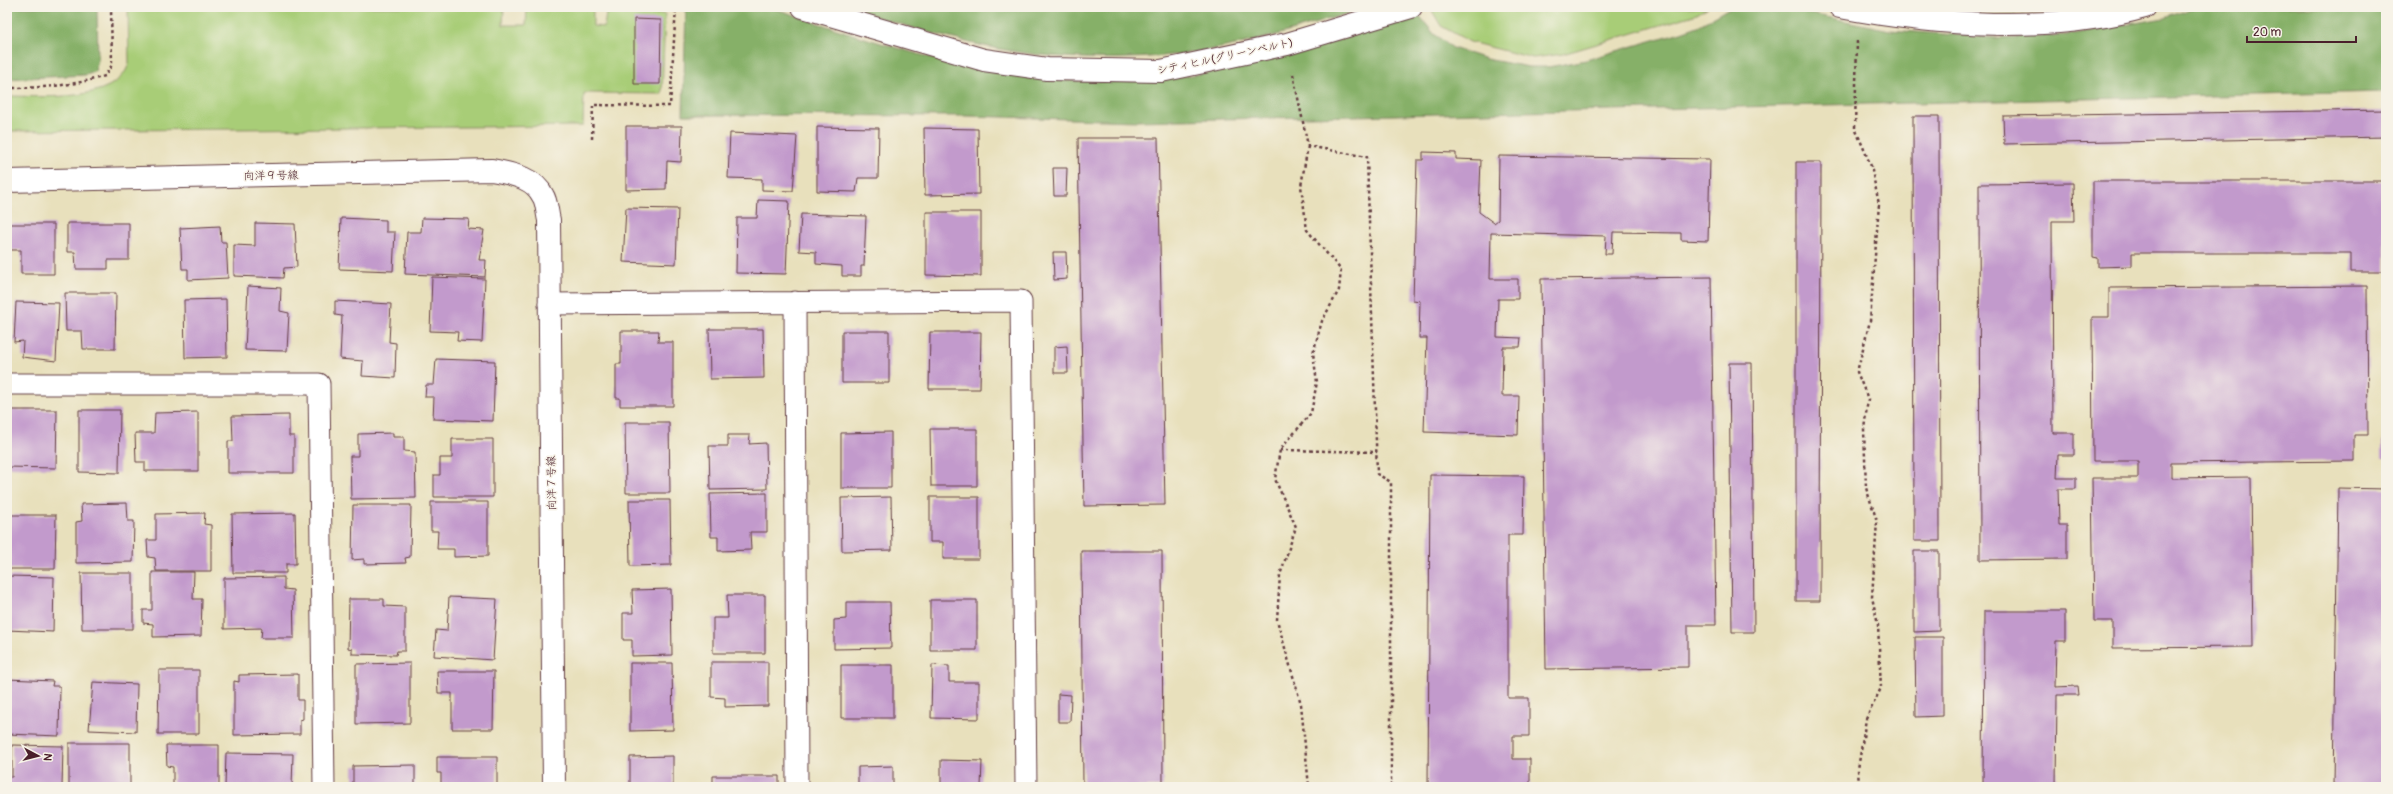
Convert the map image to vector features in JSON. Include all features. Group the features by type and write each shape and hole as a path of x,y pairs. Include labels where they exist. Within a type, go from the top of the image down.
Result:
{"street":[{"name":"シティヒル(グリーンベルト)","path":"802,7 984,60 1047,69 1161,71 1287,44 1411,7"},
{"path":"1840,7 1861,11 1962,22 2049,23 2117,15 2145,7"},
{"name":"向洋９号線","path":"7,180 492,170 519,176 533,183"},
{"name":"向洋７号線","path":"533,183 544,196 549,220 554,787"}],"lane":[{"path":"549,304 1021,301 1026,787"},
{"path":"795,302 797,787"},
{"path":"7,384 319,384 324,787"}],"path":[{"path":"7,88 47,88 79,84 105,76 112,65 111,7"},
{"path":"592,139 593,105 670,106 676,7"},
{"path":"1859,787 1858,769 1866,719 1881,688 1878,625 1872,597 1877,521 1866,488 1864,429 1868,399 1857,372 1870,321 1879,204 1871,166 1855,128 1856,56 1861,11"},
{"path":"1287,44 1308,146 1301,186 1307,230 1341,270 1339,290 1322,321 1313,353 1316,382 1311,413 1280,450 1275,479 1296,527 1280,575 1277,620 1301,704 1309,787"},
{"path":"1308,146 1367,157 1377,474 1392,482 1391,787"},
{"path":"1280,450 1377,452"}],"green space":[{"path":"737,5 766,7 911,52 973,68 1052,80 1106,82 1159,79 1210,72 1261,62 1312,48 1418,14 1434,34 1453,48 1486,59 1529,67 1548,67 1586,60 1681,32 1698,26 1731,7 1777,7 1890,30 1996,38 2066,35 2164,18 2197,7 2386,7 2386,92 1137,121 967,116 683,115 686,7"},
{"path":"7,7 97,7 98,60 95,72 86,75 7,79"},
{"path":"128,7 504,7 503,25 526,25 527,7 593,7 593,26 604,27 606,13 665,14 662,94 584,93 583,126 7,131 7,96 38,97 76,95 93,92 109,86 121,77 129,64"},
{"path":"844,7 1368,7 1288,32 1227,47 1158,56 1088,58 1018,52 984,46 931,33"},
{"path":"1439,7 1708,7 1697,14 1563,54 1533,58 1470,42 1441,26 1431,9"},
{"path":"1919,7 2096,7 2074,10 2008,12 1964,11"}],"building":[{"path":"634,19 661,20 660,84 634,84"},
{"path":"2386,110 2386,137 2004,144 2003,116"},
{"path":"1913,116 1939,116 1940,541 1914,541"},
{"path":"626,126 682,126 681,162 667,161 666,189 626,190"},
{"path":"817,127 879,128 878,178 858,178 856,192 817,191"},
{"path":"924,128 978,129 979,194 925,195"},
{"path":"730,133 797,136 793,191 762,190 762,179 728,178"},
{"path":"1078,138 1158,138 1165,505 1084,506"},
{"path":"1423,152 1456,153 1456,159 1481,160 1479,212 1494,223 1498,220 1499,156 1710,159 1708,241 1681,240 1681,233 1613,232 1612,254 1605,254 1606,236 1491,233 1490,279 1518,279 1518,299 1498,299 1497,337 1521,338 1520,347 1503,347 1502,396 1519,396 1518,435 1424,432 1427,338 1419,338 1420,301 1413,300 1417,160 1423,160"},
{"path":"1796,162 1821,162 1820,601 1796,601"},
{"path":"1053,168 1067,168 1066,196 1054,196"},
{"path":"2093,181 2386,181 2385,272 2351,272 2351,253 2132,253 2132,266 2098,267 2098,258 2093,257"},
{"path":"2073,183 2074,221 2052,221 2053,433 2074,433 2074,455 2058,455 2057,478 2076,478 2076,489 2058,489 2059,525 2067,525 2067,559 1980,560 1979,184"},
{"path":"758,200 789,201 786,274 736,273 737,218 757,218"},
{"path":"626,208 678,209 676,264 623,262"},
{"path":"926,212 981,212 981,276 926,275"},
{"path":"801,214 866,216 864,266 861,266 861,276 842,276 842,266 816,264 816,252 799,251"},
{"path":"341,218 386,220 386,232 395,232 393,271 339,269"},
{"path":"422,218 469,219 468,229 484,230 479,260 486,260 485,277 405,274 407,232 421,232"},
{"path":"67,223 129,223 129,260 108,260 108,269 76,269 75,252 67,252"},
{"path":"255,223 295,224 297,267 284,268 283,278 234,276 234,245 255,246"},
{"path":"7,224 54,224 54,274 21,274 21,250 7,250"},
{"path":"220,226 221,242 226,242 228,278 188,280 188,269 182,269 180,228"},
{"path":"1053,252 1066,252 1067,279 1054,280"},
{"path":"432,277 485,279 482,342 457,341 458,332 430,331"},
{"path":"1711,277 1716,625 1688,625 1688,667 1546,669 1541,279"},
{"path":"248,286 281,288 280,311 289,313 287,351 245,350"},
{"path":"2367,286 2368,435 2354,435 2354,461 2171,463 2171,478 2251,477 2253,647 2113,648 2113,621 2094,621 2092,478 2138,478 2138,461 2093,461 2092,317 2109,317 2109,288"},
{"path":"65,293 116,293 115,349 83,349 82,331 66,331"},
{"path":"226,299 227,357 185,358 184,300"},
{"path":"335,301 391,304 389,342 396,343 395,378 362,376 363,361 340,359 342,316 335,315"},
{"path":"16,302 59,303 56,361 22,357 23,341 14,342"},
{"path":"709,329 763,329 764,378 710,379"},
{"path":"621,331 659,331 658,342 673,342 673,406 620,406 620,398 616,398 616,364 621,364"},
{"path":"842,331 889,331 889,383 842,383"},
{"path":"930,332 981,332 980,389 929,389"},
{"path":"1067,346 1068,373 1054,373 1054,347"},
{"path":"436,359 495,361 493,421 433,419 434,397 425,397 426,385 434,385"},
{"path":"1729,363 1752,363 1754,632 1732,632"},
{"path":"7,410 57,410 56,468 7,467"},
{"path":"79,410 120,410 119,473 79,472"},
{"path":"198,412 198,471 145,471 145,462 136,462 135,433 154,433 155,413"},
{"path":"289,415 289,436 294,436 294,473 228,473 228,441 233,441 232,416"},
{"path":"625,422 669,422 670,493 626,493"},
{"path":"930,429 977,429 977,486 931,486"},
{"path":"891,432 891,488 841,488 841,433"},
{"path":"393,433 393,437 404,437 404,451 415,452 416,498 351,499 350,456 358,456 358,434"},
{"path":"728,435 750,435 749,444 766,443 767,489 710,490 709,446 728,446"},
{"path":"452,439 493,439 493,497 434,497 434,475 440,475 440,458 452,458"},
{"path":"2382,439 2386,439 2386,459 2382,459"},
{"path":"1430,475 1524,476 1523,535 1508,535 1508,698 1529,698 1529,736 1513,736 1513,759 1530,759 1530,787 1428,787"},
{"path":"2338,488 2386,489 2386,787 2334,787"},
{"path":"767,493 767,532 750,532 751,550 718,551 718,537 711,537 710,494"},
{"path":"891,497 892,550 842,551 841,498"},
{"path":"930,497 979,497 979,559 943,559 943,542 930,542"},
{"path":"629,500 670,500 671,565 630,566"},
{"path":"431,502 488,502 488,556 454,557 454,549 437,549 438,531 431,531"},
{"path":"127,503 128,521 134,521 133,562 76,563 76,522 82,521 81,504"},
{"path":"353,505 411,505 410,557 405,558 406,563 364,564 364,559 352,560"},
{"path":"205,513 204,524 211,525 211,571 156,571 155,558 148,557 147,540 156,540 156,514"},
{"path":"295,513 296,564 286,564 286,573 233,573 232,514"},
{"path":"7,515 56,515 55,569 7,569"},
{"path":"1081,551 1162,551 1163,787 1083,787"},
{"path":"1914,551 1939,551 1939,631 1914,632"},
{"path":"152,572 194,572 193,599 202,599 201,636 153,637 153,624 143,623 143,610 152,610"},
{"path":"81,573 133,573 133,629 82,629"},
{"path":"7,576 54,577 53,632 7,630"},
{"path":"284,577 284,589 293,590 294,638 261,638 262,628 224,629 224,578"},
{"path":"671,589 672,655 632,656 632,640 623,640 623,613 633,613 632,590"},
{"path":"727,595 765,595 765,653 713,653 713,618 728,618"},
{"path":"449,597 497,599 493,660 434,656 436,630 447,631"},
{"path":"349,599 384,599 384,606 405,607 405,651 397,651 396,655 352,654 352,649 348,648"},
{"path":"930,600 977,600 977,650 930,650"},
{"path":"846,602 890,602 891,648 834,649 834,620 846,619"},
{"path":"1984,611 2065,611 2065,641 2056,641 2055,687 2078,686 2079,695 2057,695 2056,787 1983,787"},
{"path":"1915,637 1943,637 1943,716 1916,717"},
{"path":"711,662 768,662 768,706 725,707 725,698 711,697"},
{"path":"410,663 410,723 356,724 356,664"},
{"path":"630,663 672,663 673,730 630,731"},
{"path":"841,665 893,665 893,718 841,718"},
{"path":"932,665 949,666 949,682 979,682 979,719 931,718"},
{"path":"159,670 199,670 199,734 158,734"},
{"path":"437,671 494,671 493,729 452,729 452,693 438,693"},
{"path":"298,674 298,700 303,700 303,719 300,720 300,734 234,735 234,681 239,682 239,675"},
{"path":"7,679 53,681 52,686 60,686 59,736 7,734"},
{"path":"93,682 137,684 136,732 89,730"},
{"path":"1058,694 1071,695 1070,722 1058,722"},
{"path":"69,743 130,743 130,787 69,787"},
{"path":"12,745 63,746 62,787 7,787 7,777 12,777"},
{"path":"166,745 219,745 219,787 173,787 173,767 167,766"},
{"path":"226,753 293,754 292,787 225,787"},
{"path":"673,756 673,787 630,787 630,757"},
{"path":"437,757 497,757 497,787 441,787 441,773 437,773"},
{"path":"941,760 982,761 981,787 941,787"},
{"path":"415,765 415,787 353,787 353,766"},
{"path":"893,766 893,787 838,787 838,785 858,785 858,767"},
{"path":"713,776 779,776 779,787 713,787"},
{"path":"1059,783 1072,783 1072,787 1059,787"}]}
